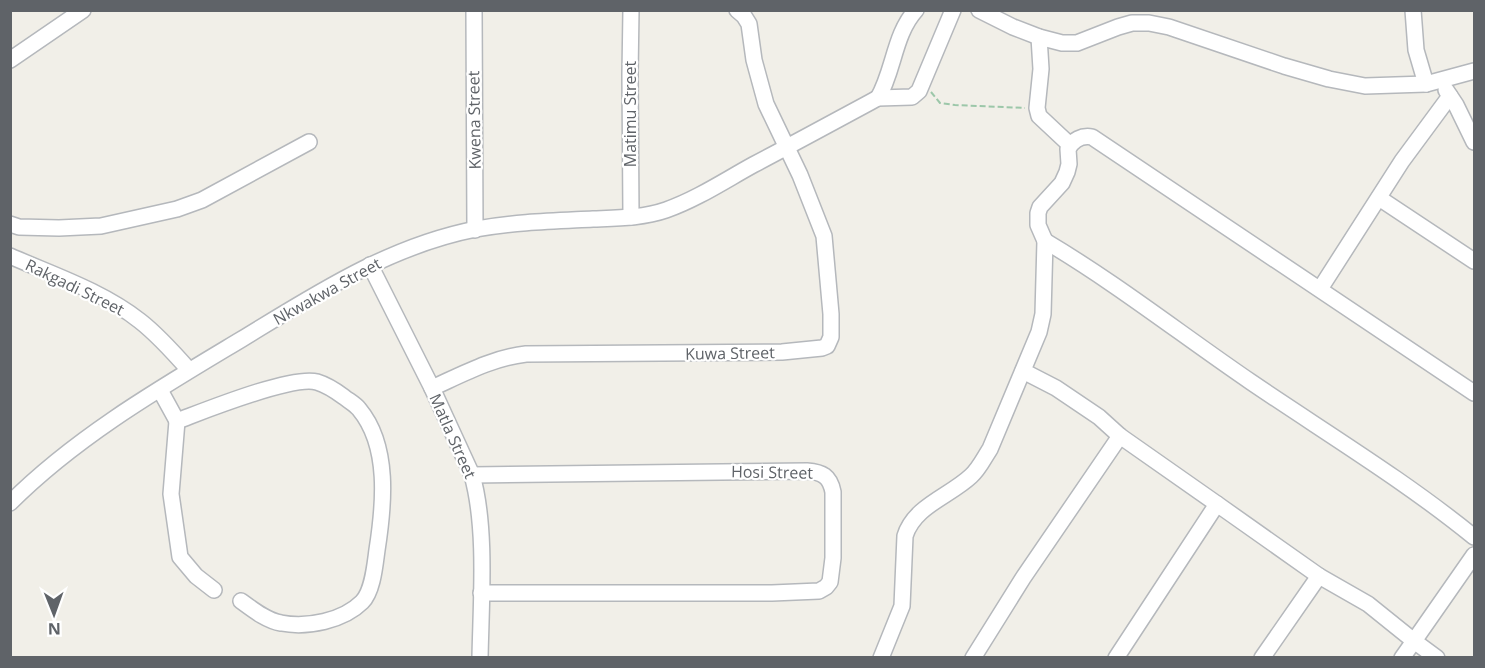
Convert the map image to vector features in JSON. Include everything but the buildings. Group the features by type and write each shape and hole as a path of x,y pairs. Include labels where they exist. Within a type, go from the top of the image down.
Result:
{"street":[{"path":"10,60 83,10"},
{"name":"Kwena Street","path":"474,10 475,230"},
{"name":"Matimu Street","path":"631,10 631,217"},
{"path":"737,10 749,24 760,86 787,148"},
{"path":"878,98 887,83 891,62 904,31 916,10"},
{"path":"878,98 912,97 920,91 953,10"},
{"path":"979,10 1039,38 1062,43 1077,43 1132,23 1149,23 1169,27 1284,66 1329,79 1365,86 1433,82 1474,71"},
{"path":"1413,10 1416,50 1433,82 1450,96 1474,142"},
{"path":"1039,38 1041,69 1037,108 1042,121 1070,145"},
{"path":"1320,289 1402,160 1450,96"},
{"name":"Nkwakwa Street","path":"10,503 98,430 189,370 317,292 370,265 400,252 475,230 550,221 631,217 663,211 680,205 878,98"},
{"path":"881,657 902,606 907,528 914,518 971,476 981,463 990,449 1035,344 1043,314 1045,241 1038,225 1038,213 1040,207 1062,183 1069,164 1070,145 1085,136 1092,137 1474,393"},
{"path":"10,224 19,227 49,228 101,226 177,209 202,200 309,142"},
{"name":"Kuwa Street","path":"432,388 480,366 505,357 526,354 782,352 827,346 832,333 824,236 787,148"},
{"path":"1379,198 1474,261"},
{"path":"1045,241 1089,267 1193,343 1324,433 1429,501 1474,537"},
{"name":"Rakgadi Street","path":"10,256 92,292 120,307 140,320 189,370"},
{"name":"Matla Street","path":"370,265 432,388 472,475 479,517 480,657"},
{"path":"1023,371 1065,394 1099,417 1120,436 1319,576 1368,604 1437,657"},
{"path":"177,421 287,383 315,381 335,390 358,408 372,430 382,479 381,527 373,578 363,601 326,621 302,625 279,623 241,602"},
{"path":"160,390 177,421 171,494 180,557 196,576 214,590"},
{"path":"973,657 1023,578 1120,436"},
{"name":"Hosi Street","path":"472,475 807,471 825,475 830,479 833,492 832,573 826,587 819,591 481,593"},
{"path":"1116,657 1217,504"},
{"path":"1402,657 1474,555"},
{"path":"1262,657 1319,576"}],"path":[{"path":"924,81 940,103 1013,109 1037,108"}]}
